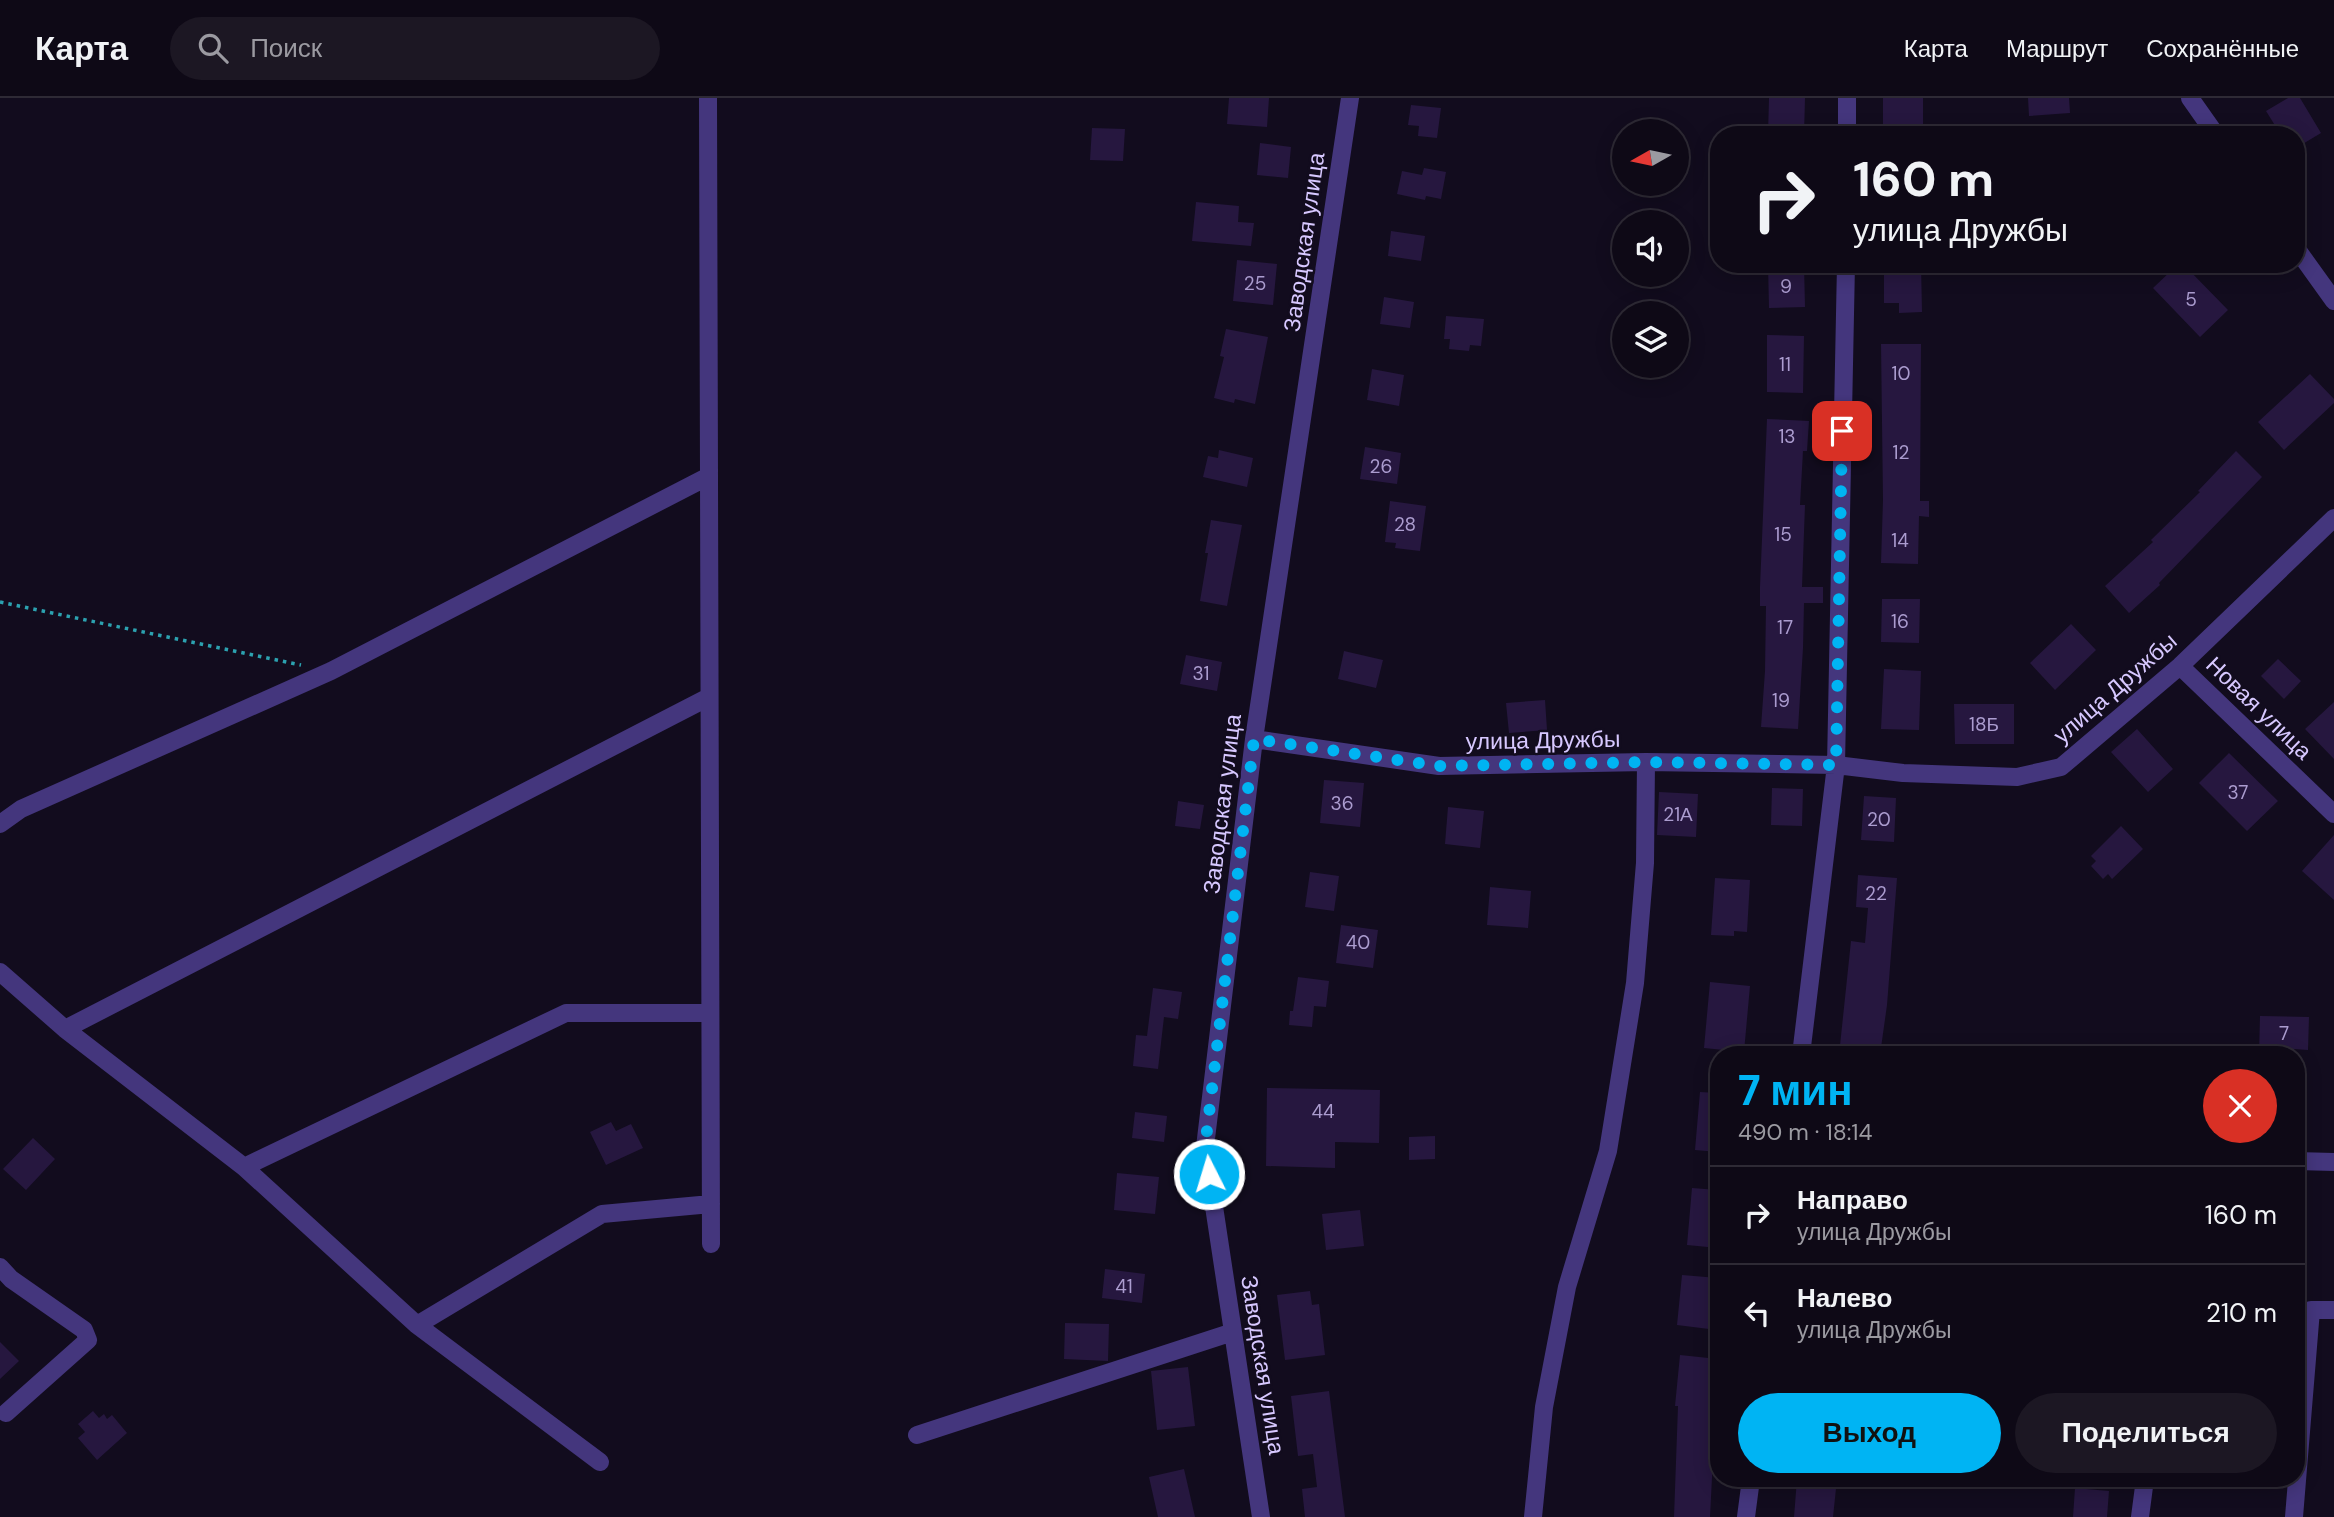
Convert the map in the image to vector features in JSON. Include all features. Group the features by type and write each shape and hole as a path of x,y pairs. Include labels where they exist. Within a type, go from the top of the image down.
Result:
{"street":[{"path":"708,98 711,1244"},
{"name":"Заводская улица","path":"1261,1517 1205,1147 1254,739 1350,98"},
{"path":"1847,98 1847,126"},
{"path":"2190,98 2210,126"},
{"path":"2305,260 2334,301"},
{"path":"1802,1046 1836,765 1846,273"},
{"path":"0,824 21,809 331,671 709,476"},
{"name":"улица Дружбы","path":"1254,739 1439,766 1646,762 1836,765 1903,773 2017,777 2062,767 2180,666 2334,518"},
{"name":"Новая улица","path":"2180,666 2334,814"},
{"path":"65,1029 709,697"},
{"path":"1533,1517 1547,1394 1567,1287 1608,1151 1634,995 1645,863 1646,762"},
{"path":"0,972 65,1029 244,1167 417,1325 600,1462"},
{"path":"244,1167 566,1013 710,1013"},
{"path":"2305,1161 2334,1162"},
{"path":"417,1325 602,1214 711,1204"},
{"path":"0,1267 11,1279 84,1329 88,1340 6,1413"},
{"path":"2305,1383 2311,1310 2334,1310"},
{"path":"917,1435 1233,1332"},
{"path":"1746,1517 1750,1487"},
{"path":"2140,1517 2144,1487"},
{"path":"2294,1517 2296,1487"}],"path":[{"path":"0,601 331,671"}],"building":[{"path":"1229,98 1269,98 1267,127 1227,124"},
{"path":"1769,98 1805,98 1804,126 1768,126"},
{"path":"1883,98 1923,98 1923,126 1883,126"},
{"path":"2028,98 2069,98 2070,113 2029,116"},
{"path":"2288,98 2300,98 2321,133 2305,143 2305,126 2275,126 2266,111"},
{"path":"1411,105 1441,108 1437,138 1418,136 1419,126 1408,125"},
{"path":"1092,128 1125,129 1123,161 1090,160"},
{"path":"1260,143 1291,147 1288,178 1257,175"},
{"path":"1424,168 1446,172 1441,199 1426,196 1425,200 1397,194 1402,171 1422,175"},
{"path":"1196,202 1239,206 1238,222 1254,223 1251,246 1192,241"},
{"path":"1391,231 1425,236 1421,261 1388,256"},
{"path":"1237,260 1277,264 1273,305 1233,301"},
{"path":"1768,273 1804,273 1805,307 1769,308"},
{"path":"1884,273 1921,273 1922,312 1899,313 1899,303 1884,303"},
{"path":"2169,273 2192,273 2228,310 2200,337 2153,288"},
{"path":"1384,297 1414,302 1410,328 1380,324"},
{"path":"1446,316 1484,319 1481,346 1470,345 1469,351 1449,349 1450,339 1444,339"},
{"path":"1226,329 1268,337 1255,404 1214,398 1224,357 1220,356"},
{"path":"1767,335 1804,336 1803,393 1767,392"},
{"path":"1881,344 1921,344 1920,501 1929,501 1929,517 1919,516 1918,564 1881,563"},
{"path":"1372,369 1404,375 1399,406 1367,400"},
{"path":"2310,374 2334,399 2334,403 2284,450 2258,422"},
{"path":"1767,419 1809,421 1807,451 1803,451 1800,505 1805,505 1802,587 1823,587 1823,603 1804,603 1798,729 1761,727 1766,606 1760,606 1760,587"},
{"path":"1365,447 1401,453 1397,484 1360,479"},
{"path":"1219,450 1253,458 1247,487 1203,477 1208,456 1218,458"},
{"path":"2236,451 2262,477 2159,583 2160,585 2129,613 2105,586 2153,542 2151,540 2200,492 2198,491"},
{"path":"1390,501 1426,506 1420,551 1395,548 1396,543 1385,542"},
{"path":"1211,520 1242,525 1227,606 1200,601"},
{"path":"1882,599 1920,599 1919,643 1881,642"},
{"path":"2071,624 2096,650 2055,690 2030,663"},
{"path":"1344,651 1383,660 1376,688 1338,679"},
{"path":"1186,655 1222,662 1217,691 1180,684"},
{"path":"2278,659 2301,681 2284,699 2261,676"},
{"path":"1884,669 1921,671 1919,730 1881,729"},
{"path":"1545,700 1547,730 1509,733 1506,703"},
{"path":"2334,702 2334,759 2305,729"},
{"path":"1954,704 2014,704 2014,744 1955,744"},
{"path":"2137,729 2173,769 2148,792 2111,752"},
{"path":"2229,753 2278,801 2247,831 2199,783"},
{"path":"1324,780 1364,783 1360,827 1320,823"},
{"path":"1772,788 1803,789 1802,826 1771,825"},
{"path":"1659,792 1698,794 1696,837 1657,835"},
{"path":"1864,796 1896,798 1894,842 1861,840"},
{"path":"1178,801 1204,805 1200,829 1175,826"},
{"path":"1448,807 1484,811 1480,848 1445,844"},
{"path":"2121,826 2143,849 2112,879 2108,874 2103,879 2091,866 2096,861 2091,856"},
{"path":"2334,835 2334,900 2302,871"},
{"path":"1310,872 1339,876 1334,911 1305,907"},
{"path":"1858,875 1897,878 1881,1046 1840,1046 1851,941 1865,943 1868,908 1856,907"},
{"path":"1715,878 1750,880 1747,932 1734,931 1734,936 1711,935"},
{"path":"1490,887 1531,891 1528,928 1487,925"},
{"path":"1341,925 1378,930 1373,968 1336,963"},
{"path":"1298,977 1329,981 1326,1007 1314,1006 1312,1027 1289,1025"},
{"path":"1710,982 1750,986 1745,1046 1704,1048"},
{"path":"1153,988 1182,992 1178,1019 1164,1017 1158,1069 1133,1066 1136,1035 1147,1036"},
{"path":"2260,1016 2309,1017 2308,1050 2305,1050 2305,1046 2259,1046"},
{"path":"1267,1088 1380,1090 1379,1143 1335,1142 1335,1168 1266,1166"},
{"path":"1700,1092 1710,1093 1710,1151 1695,1150"},
{"path":"1135,1112 1167,1116 1164,1142 1132,1138"},
{"path":"611,1122 616,1131 631,1124 643,1148 606,1165 590,1132"},
{"path":"1435,1136 1435,1159 1409,1160 1409,1137"},
{"path":"33,1138 55,1159 26,1190 3,1169"},
{"path":"1117,1173 1159,1177 1155,1214 1114,1210"},
{"path":"1692,1188 1710,1189 1710,1247 1687,1245"},
{"path":"1360,1210 1364,1246 1326,1250 1322,1214"},
{"path":"1105,1269 1145,1274 1142,1303 1102,1298"},
{"path":"1682,1275 1710,1277 1710,1329 1677,1325"},
{"path":"1310,1291 1312,1305 1319,1304 1325,1355 1285,1360 1277,1295"},
{"path":"1065,1323 1109,1324 1108,1361 1064,1359"},
{"path":"0,1342 19,1361 0,1379"},
{"path":"1680,1355 1710,1358 1710,1517 1674,1517 1678,1406 1675,1406"},
{"path":"1188,1367 1195,1426 1157,1430 1151,1371"},
{"path":"1329,1391 1345,1517 1305,1517 1302,1489 1317,1487 1313,1454 1298,1456 1291,1396"},
{"path":"93,1411 99,1418 104,1414 107,1419 112,1415 127,1433 97,1460 78,1438 85,1432 78,1424"},
{"path":"1184,1469 1195,1517 1158,1517 1149,1477"},
{"path":"1796,1487 1836,1487 1833,1517 1794,1517"},
{"path":"2075,1488 2109,1491 2107,1517 2073,1517"}],"route":[{"path":"1209,1174 1205,1147 1254,739 1439,766 1646,762 1836,765 1842,431"}]}
